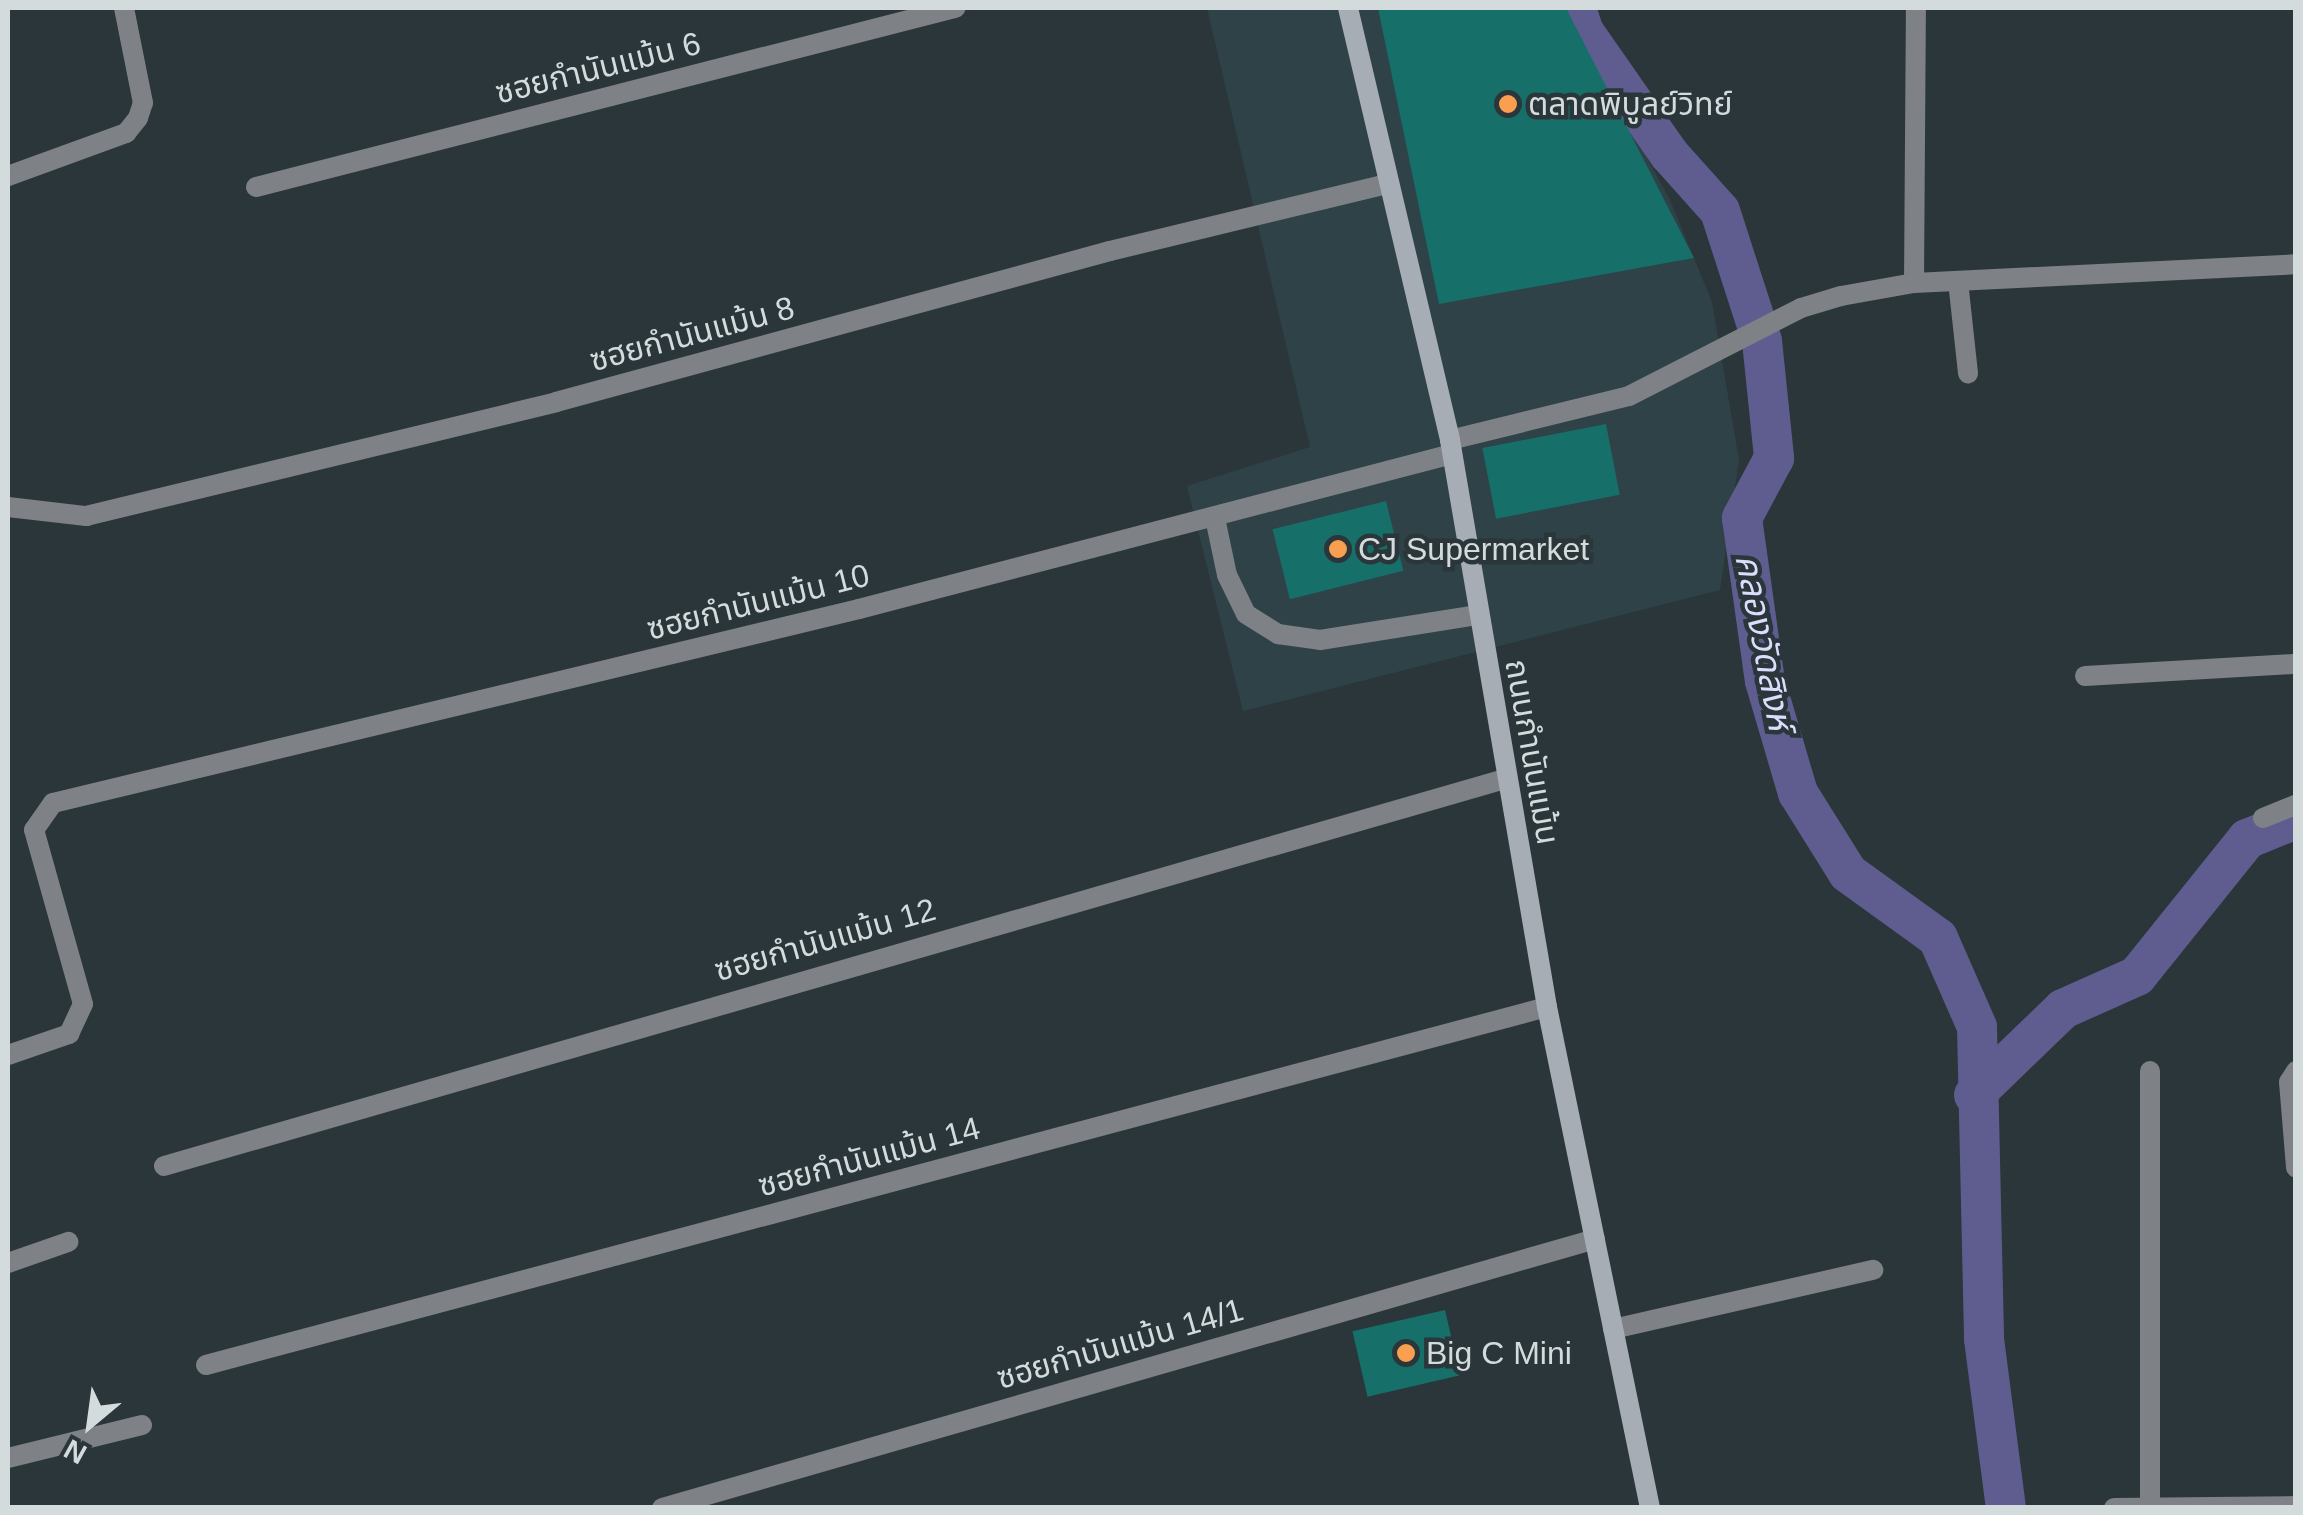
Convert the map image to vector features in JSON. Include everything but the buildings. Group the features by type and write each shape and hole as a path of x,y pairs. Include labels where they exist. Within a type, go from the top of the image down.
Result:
{"street":[{"path":"8,176 126,132 138,118 143,103 124,8"},
{"name":"ซฮยกำนันแม้น 6","path":"256,187 955,8"},
{"name":"ถนนกำนันแม้น","path":"1348,8 1451,447 1505,780 1547,1007 1650,1508"},
{"path":"1914,283 1916,8"},
{"name":"ซฮยกำนันแม้น 8","path":"8,507 86,516 556,402 1110,252 1388,184"},
{"name":"ซฮยกำนันแม้น 10","path":"8,1054 68,1034 79,1022 84,1004 34,830 53,803 1215,518 1630,396 1800,308 1914,283 2296,264"},
{"path":"1958,281 1968,373"},
{"path":"1215,518 1227,575 1246,614 1278,634 1320,640 1478,615"},
{"path":"2085,676 2296,664"},
{"name":"ซฮยกำนันแม้น 12","path":"164,1166 1505,780"},
{"path":"2263,818 2296,804"},
{"name":"ซฮยกำนันแม้น 14","path":"206,1365 1547,1007"},
{"path":"2150,1070 2150,1506"},
{"path":"2296,1072 2288,1082 2296,1168"},
{"name":"ซฮยกำนันแม้น 14/1","path":"662,1508 1595,1239"},
{"path":"8,1263 68,1242"},
{"path":"1613,1329 1874,1270"},
{"path":"8,1458 142,1425"},
{"path":"2114,1508 2296,1506"}],"shaded area":[{"path":"1207,8 1566,8 1670,200 1712,302 1739,460 1720,590 1243,711 1187,486 1310,447"}],"waterway":[{"name":"คลองวัดสิงห์","path":"1576,8 1584,32 1669,154 1720,211 1762,341 1774,458 1742,518 1765,681 1798,793 1848,873 1938,938 1977,1027 1984,1339 2006,1508"},
{"path":"1974,1095 2063,1009 2137,976 2247,839 2296,819"}],"place":[{"name":"ตลาดพิบูลย์วิทย์","path":"1508,104"},
{"name":"CJ Supermarket","path":"1338,549"},
{"name":"Big C Mini","path":"1406,1353"}]}
